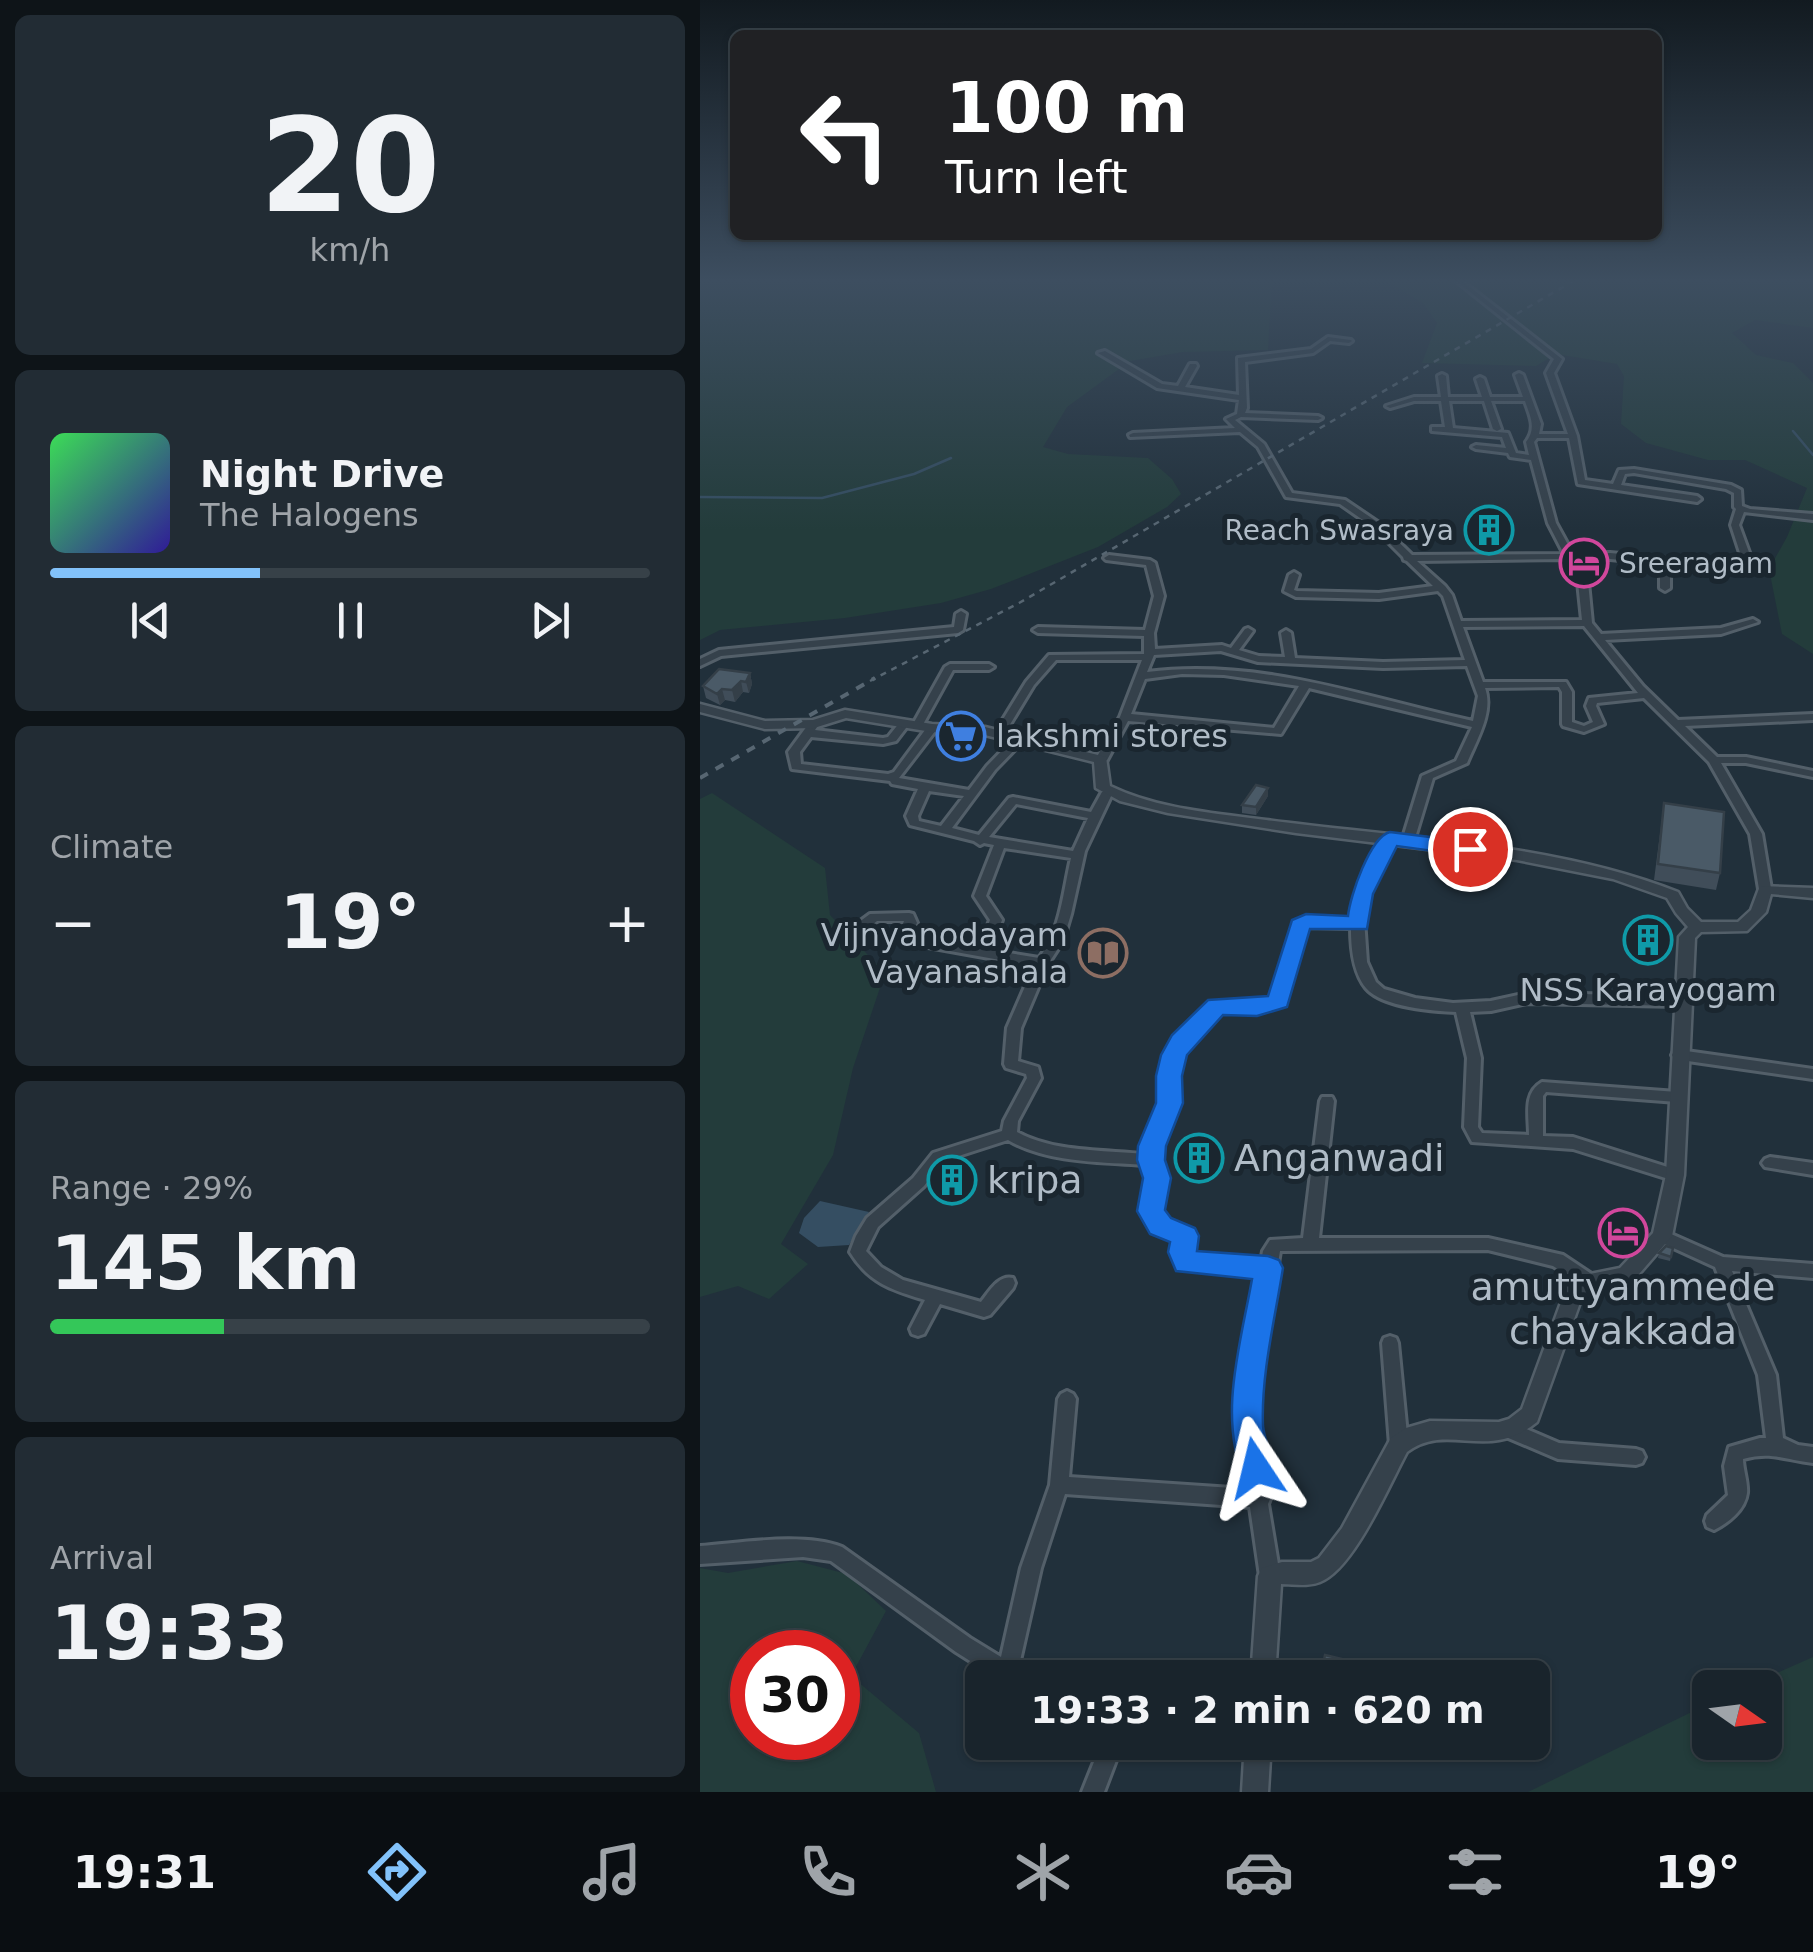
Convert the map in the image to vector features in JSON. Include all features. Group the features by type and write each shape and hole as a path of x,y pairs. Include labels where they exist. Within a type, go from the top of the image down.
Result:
{"street":[{"path":"1120,364 1149,380 1180,390 1242,398"},
{"path":"1240,415 1241,364"},
{"path":"1553,364 1550,373 1573,436 1580,482 1696,499"},
{"path":"1180,390 1192,366"},
{"path":"1512,1431 1530,1415 1574,1292 1590,1282 1626,1275 1662,1236 1674,1176 1687,937 1697,927 1742,927 1758,912 1765,889 1756,834 1714,760 1608,655 1586,623 1583,582 1552,524 1530,442 1537,424 1518,374"},
{"path":"1442,376 1448,430"},
{"path":"1480,378 1496,429"},
{"path":"1390,406 1414,399 1528,399"},
{"path":"1318,418 1230,418 1238,430 1262,446 1289,494 1342,502 1376,525 1442,588 1460,624 1480,685 1484,705 1462,763 1428,776 1408,840"},
{"path":"1435,429 1505,436 1515,456 1534,458"},
{"path":"1133,435 1238,430"},
{"path":"1535,436 1573,436"},
{"path":"1476,447 1512,450"},
{"path":"1407,558 1617,556 1748,568 1735,525 1741,509 1734,490 1709,482 1624,471 1616,487"},
{"path":"1741,509 1813,516"},
{"path":"1009,1134 1010,1121 1034,1078 1033,1071 1011,1064 1010,1046 1042,963 1050,955 1070,898 1078,856 1106,794 1101,760 1125,717 1149,654 1159,596 1150,564 1109,558"},
{"path":"1656,562 1665,575 1665,588"},
{"path":"1294,575 1289,591 1296,594 1379,596 1442,588"},
{"path":"700,663 720,654 958,630 961,614"},
{"path":"1597,637 1721,631 1752,622"},
{"path":"1460,624 1586,623"},
{"path":"1038,630 1150,633"},
{"path":"1235,649 1248,630"},
{"path":"1286,633 1291,660"},
{"path":"999,734 1030,684 1053,657 1235,649 1258,659 1472,663"},
{"path":"893,777 950,667 989,667"},
{"path":"1141,676 1204,673 1306,682 1384,706 1478,725"},
{"path":"1125,717 1278,732 1306,682"},
{"path":"1480,685 1562,684 1567,692 1567,724 1575,728 1600,724 1591,706 1593,700 1647,695"},
{"path":"700,708 765,725 811,728 883,742 918,726"},
{"path":"893,777 796,767 794,752 811,728 845,714 999,734 1101,760"},
{"path":"1675,723 1813,718"},
{"path":"946,828 1020,738"},
{"path":"1714,760 1746,760 1813,774"},
{"path":"893,777 896,782 972,794"},
{"path":"924,786 912,820 999,846 1078,856"},
{"path":"1106,794 1185,812 1516,856 1659,888 1674,895 1681,910 1697,927"},
{"path":"980,841 1016,800 1096,816"},
{"path":"1390,838 1362,894 1358,924 1362,967 1370,987 1392,997 1462,1009 1506,1005 1527,998 1681,1002"},
{"path":"984,954 996,920 981,900 980,890 999,846"},
{"path":"1765,889 1813,893"},
{"path":"852,934 874,916 908,917 911,924 906,937 911,940 1042,963"},
{"path":"1268,1268 1186,1262 1185,1236 1160,1226 1152,1218 1157,1171 1151,1160 1152,1146 1170,1103 1169,1076 1181,1042 1217,1006 1257,1008 1278,1001 1300,925 1358,924"},
{"path":"1462,1009 1474,1058 1473,1136 1483,1141 1586,1146 1674,1176"},
{"path":"1679,1054 1813,1074"},
{"path":"1536,1142 1536,1094 1542,1086 1676,1097"},
{"path":"1311,1242 1327,1101"},
{"path":"1006,1283 984,1310 935,1298 880,1275 858,1252 858,1247 879,1212 924,1179 938,1157 1009,1134 1022,1142 1105,1157 1151,1160"},
{"path":"1770,1163 1813,1169"},
{"path":"1662,1236 1721,1263 1813,1272"},
{"path":"1264,1660 1270,1576 1247,1427 1268,1268 1276,1244 1488,1244 1557,1260 1590,1282"},
{"path":"1721,1263 1767,1375 1771,1431 1780,1448"},
{"path":"918,1328 935,1298"},
{"path":"1390,1343 1400,1445"},
{"path":"1010,1660 1031,1568 1059,1485 1067,1399"},
{"path":"1270,1576 1280,1571 1314,1574 1332,1561 1410,1433 1426,1429 1483,1434 1512,1431 1558,1451 1636,1457"},
{"path":"1714,1521 1736,1505 1739,1496 1735,1453 1760,1446 1813,1454"},
{"path":"1059,1485 1261,1499"},
{"path":"700,1555 803,1548 835,1553 987,1660"},
{"path":"1094,1792 1106,1760"},
{"path":"1254,1792 1257,1760"}],"green space":[{"path":"700,364 1126,364 1067,407 1043,447 1068,454 1148,458 1172,479 1181,494 1167,507 1098,547 991,589 941,603 845,618 720,630 700,640"},
{"path":"1446,364 1540,364 1536,366"},
{"path":"1617,364 1794,364 1813,383 1813,654 1782,634 1769,569 1807,488 1745,460 1708,460 1646,443 1621,424 1624,376"},
{"path":"712,793 825,868 830,915 885,973 853,1068 833,1155 781,1244 808,1264 769,1299 738,1286 700,1297 700,799"},
{"path":"797,1561 847,1574 886,1611 860,1659 860,1630 730,1630 730,1760 860,1760 860,1684 919,1733 936,1792 700,1792 700,1568 728,1573"},
{"path":"1813,1657 1813,1792 1528,1792 1692,1712 1692,1760 1782,1760 1782,1671"}],"water":[{"path":"820,1201 869,1212 849,1245 818,1247 799,1233 804,1218"}],"building":[{"path":"719,669 750,673 746,682 717,694 703,686"},
{"path":"1256,785 1268,788 1256,807 1242,805"},
{"path":"1664,803 1724,812 1720,873 1658,864"},
{"path":"1639,925 1661,928 1660,938 1638,934"},
{"path":"1099,944 1109,946 1106,954 1096,953"},
{"path":"1195,1143 1212,1147 1208,1156 1192,1153"},
{"path":"948,1162 964,1169 954,1181 937,1175"},
{"path":"1614,1215 1639,1222 1638,1237 1611,1226"},
{"path":"1666,1246 1673,1248 1671,1257 1659,1253"}],"waterway":[{"path":"1793,431 1813,455"},
{"path":"700,497 822,498 914,474 951,458"}],"railway":[{"path":"870,681 1019,603 1431,364"},
{"path":"700,778 875,678"}],"place":[{"name":"Reach Swasraya","path":"1489,530"},
{"name":"Sreeragam","path":"1584,563"},
{"name":"lakshmi stores","path":"961,736"},
{"name":"NSS Karayogam","path":"1648,940"},
{"name":"Vijnyanodayam Vayanashala","path":"1103,953"},
{"name":"Anganwadi","path":"1199,1158"},
{"name":"kripa","path":"952,1180"},
{"name":"amuttyammede chayakkada","path":"1623,1233"}],"route":[{"path":"1256,1468 1247,1427 1268,1268 1186,1262 1185,1236 1154,1222 1151,1211 1157,1178 1151,1160 1152,1146 1170,1103 1169,1076 1174,1055 1181,1042 1217,1006 1257,1008 1278,1001 1300,925 1358,924 1362,894 1390,838 1470,849"}]}
